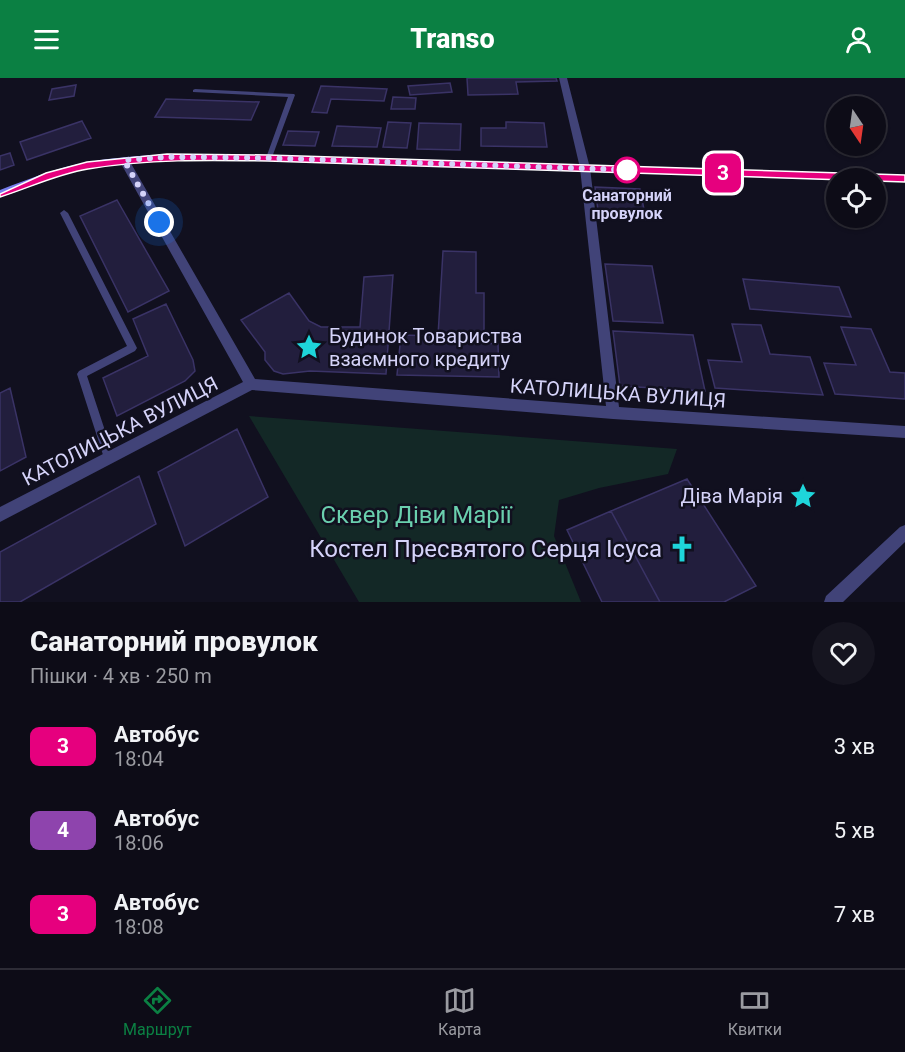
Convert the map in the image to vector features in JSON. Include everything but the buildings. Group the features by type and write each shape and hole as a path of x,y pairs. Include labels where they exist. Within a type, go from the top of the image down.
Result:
{"street":[{"path":"563,78 585,168 613,413"},
{"path":"0,194 50,175 87,166 124,160 167,157 268,158 905,179"},
{"path":"124,160 251,384"},
{"name":"КАТОЛИЦЬКА ВУЛИЦЯ","path":"0,515 251,384 613,413 905,432"},
{"path":"832,602 905,532"}],"lane":[{"path":"195,91 292,95 268,158"},
{"path":"64,213 132,348 82,374 109,458"}],"green space":[{"name":"Сквер Діви Марії","path":"249,416 677,449 668,474 599,488 559,500 554,536 581,602 359,602"}],"bus line":[{"name":"3","path":"0,194 50,175 87,166 124,160 167,157 268,158 905,179"}],"place":[{"name":"Санаторний провулок","path":"627,170"},
{"name":"Будинок Товариства взаємного кредиту","path":"309,347"},
{"name":"Діва Марія","path":"803,496"},
{"name":"Костел Пресвятого Серця Ісуса","path":"682,549"}],"route":[{"path":"159,222 124,160 167,157 268,158 631,170 627,170"}]}
